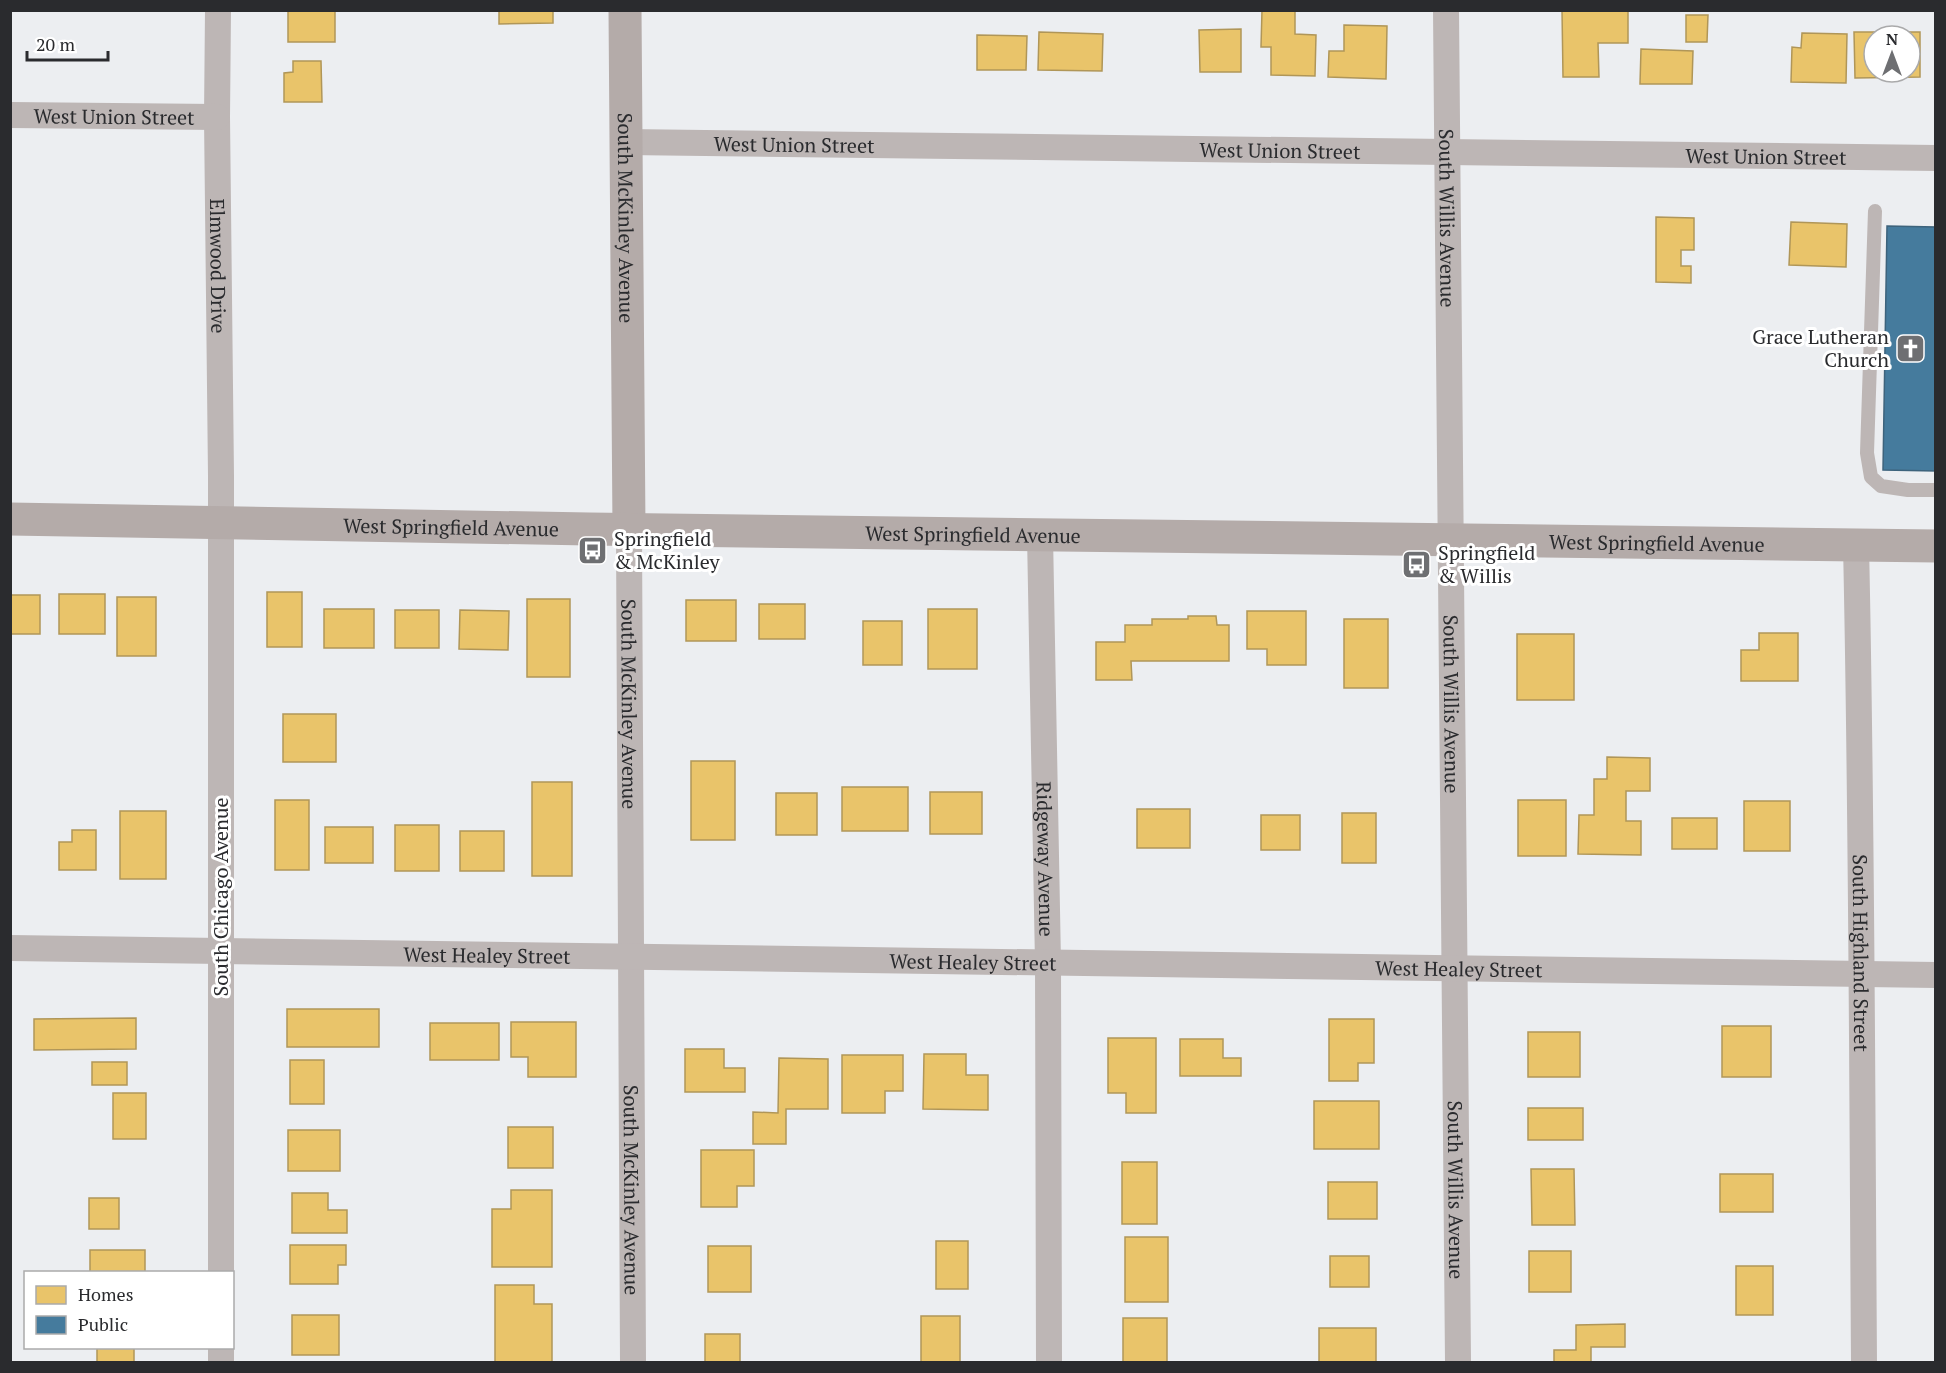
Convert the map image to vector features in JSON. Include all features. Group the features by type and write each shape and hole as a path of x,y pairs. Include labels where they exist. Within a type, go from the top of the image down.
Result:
{"main road":[{"name":"South McKinley Avenue","path":"625,10 629,530"},
{"name":"West Springfield Avenue","path":"10,519 629,530 1935,546"}],"street":[{"name":"Elmwood Drive","path":"218,10 216,117 221,522"},
{"name":"South Willis Avenue","path":"1446,10 1458,1362"},
{"name":"West Union Street","path":"10,115 216,117"},
{"name":"West Union Street","path":"626,142 1935,158"},
{"name":"South Chicago Avenue","path":"221,522 221,1271"},
{"name":"South McKinley Avenue","path":"629,530 633,1362"},
{"name":"Ridgeway Avenue","path":"1040,535 1048,963 1049,1362"},
{"name":"South Highland Street","path":"1856,544 1860,705 1864,1362"},
{"name":"West Healey Street","path":"10,948 1935,975"}],"lane":[{"path":"1875,211 1868,453 1870,477 1881,486 1908,490 1935,490"}],"building: Homes":[{"path":"288,10 335,10 335,42 288,42"},
{"path":"499,10 553,10 553,23 499,24"},
{"path":"1262,10 1295,10 1295,34 1316,35 1315,76 1271,75 1271,47 1261,47"},
{"path":"1562,10 1628,10 1628,43 1598,43 1599,77 1563,77"},
{"path":"1686,15 1708,15 1707,42 1686,42"},
{"path":"1344,25 1387,26 1386,79 1328,77 1329,51 1344,51"},
{"path":"1241,29 1241,72 1200,72 1199,30"},
{"path":"1039,32 1103,34 1102,71 1038,70"},
{"path":"1854,32 1862,32 1862,78 1855,78"},
{"path":"1802,33 1847,34 1846,83 1791,82 1792,47 1801,48"},
{"path":"977,35 1027,36 1026,70 977,70"},
{"path":"1641,49 1693,51 1692,84 1640,84"},
{"path":"293,61 321,61 322,102 284,102 284,73 293,72"},
{"path":"1656,217 1694,218 1694,250 1681,250 1681,266 1691,266 1691,283 1656,282"},
{"path":"1791,222 1847,224 1846,267 1789,265"},
{"path":"267,592 302,592 302,647 267,647"},
{"path":"59,594 105,594 105,634 59,634"},
{"path":"10,595 40,595 40,634 10,634"},
{"path":"117,597 156,597 156,656 117,656"},
{"path":"527,599 570,599 570,677 527,677"},
{"path":"686,600 736,600 736,641 686,641"},
{"path":"759,604 805,604 805,639 759,639"},
{"path":"324,609 374,609 374,648 324,648"},
{"path":"928,609 977,609 977,669 928,669"},
{"path":"395,610 439,610 439,648 395,648"},
{"path":"460,610 509,611 508,650 459,649"},
{"path":"1247,611 1306,611 1306,665 1267,665 1267,649 1247,649"},
{"path":"1188,616 1216,616 1217,625 1229,625 1229,661 1131,661 1132,680 1096,680 1096,642 1125,642 1125,625 1152,625 1152,619 1188,619"},
{"path":"1344,619 1388,619 1388,688 1344,688"},
{"path":"863,621 902,621 902,665 863,665"},
{"path":"1759,633 1798,633 1798,681 1741,681 1741,650 1759,650"},
{"path":"1517,634 1574,634 1574,700 1517,700"},
{"path":"283,714 336,714 336,762 283,762"},
{"path":"1607,757 1650,758 1650,791 1626,791 1626,821 1641,821 1641,855 1578,854 1579,815 1594,815 1594,779 1607,779"},
{"path":"691,761 735,761 735,840 691,840"},
{"path":"532,782 572,782 572,876 532,876"},
{"path":"842,787 908,787 908,831 842,831"},
{"path":"930,792 982,792 982,834 930,834"},
{"path":"776,793 817,793 817,835 776,835"},
{"path":"275,800 309,800 309,870 275,870"},
{"path":"1518,800 1566,800 1566,856 1518,856"},
{"path":"1744,801 1790,801 1790,851 1744,851"},
{"path":"1137,809 1190,809 1190,848 1137,848"},
{"path":"120,811 166,811 166,879 120,879"},
{"path":"1342,813 1376,813 1376,863 1342,863"},
{"path":"1261,815 1300,815 1300,850 1261,850"},
{"path":"1672,818 1717,818 1717,849 1672,849"},
{"path":"395,825 439,825 439,871 395,871"},
{"path":"325,827 373,827 373,863 325,863"},
{"path":"72,830 96,830 96,870 59,870 59,842 72,842"},
{"path":"460,831 504,831 504,871 460,871"},
{"path":"287,1009 379,1009 379,1047 287,1047"},
{"path":"136,1018 136,1049 34,1050 34,1019"},
{"path":"1329,1019 1374,1019 1374,1063 1358,1063 1358,1081 1329,1081"},
{"path":"511,1022 576,1022 576,1077 528,1077 528,1057 511,1057"},
{"path":"430,1023 499,1023 499,1060 430,1060"},
{"path":"1722,1026 1771,1026 1771,1077 1722,1077"},
{"path":"1528,1032 1580,1032 1580,1077 1528,1077"},
{"path":"1108,1038 1156,1038 1156,1113 1126,1113 1126,1093 1108,1093"},
{"path":"1180,1039 1223,1039 1223,1058 1241,1058 1241,1076 1180,1076"},
{"path":"685,1049 724,1049 724,1068 745,1068 745,1092 685,1092"},
{"path":"924,1054 966,1054 966,1075 988,1075 988,1110 923,1109"},
{"path":"842,1055 903,1055 903,1091 885,1091 885,1113 842,1113"},
{"path":"779,1058 828,1059 828,1109 786,1109 786,1144 753,1144 753,1112 778,1113"},
{"path":"290,1060 324,1060 324,1104 290,1104"},
{"path":"92,1062 127,1062 127,1085 92,1085"},
{"path":"113,1093 146,1093 146,1139 113,1139"},
{"path":"1314,1101 1379,1101 1379,1149 1314,1149"},
{"path":"1528,1108 1583,1108 1583,1140 1528,1140"},
{"path":"508,1127 553,1127 553,1168 508,1168"},
{"path":"288,1130 340,1130 340,1171 288,1171"},
{"path":"701,1150 754,1150 754,1186 737,1186 737,1207 701,1207"},
{"path":"1122,1162 1157,1162 1157,1224 1122,1224"},
{"path":"1531,1169 1574,1169 1575,1225 1532,1225"},
{"path":"1720,1174 1773,1174 1773,1212 1720,1212"},
{"path":"1328,1182 1377,1182 1377,1219 1328,1219"},
{"path":"511,1190 552,1190 552,1267 492,1267 492,1209 511,1209"},
{"path":"292,1193 328,1193 328,1210 347,1210 347,1233 292,1233"},
{"path":"89,1198 119,1198 119,1229 89,1229"},
{"path":"1125,1237 1168,1237 1168,1302 1125,1302"},
{"path":"936,1241 968,1241 968,1289 936,1289"},
{"path":"290,1245 346,1245 346,1265 338,1265 338,1284 290,1284"},
{"path":"708,1246 751,1246 751,1292 708,1292"},
{"path":"90,1250 145,1250 145,1271 90,1271"},
{"path":"1529,1251 1571,1251 1571,1292 1529,1292"},
{"path":"1330,1256 1369,1256 1369,1287 1330,1287"},
{"path":"1736,1266 1773,1266 1773,1315 1736,1315"},
{"path":"495,1285 534,1285 534,1304 552,1304 552,1362 495,1362"},
{"path":"292,1315 339,1315 339,1355 292,1355"},
{"path":"921,1316 960,1316 960,1362 921,1362"},
{"path":"1123,1318 1167,1318 1167,1362 1123,1362"},
{"path":"1625,1324 1625,1347 1591,1347 1591,1362 1554,1362 1554,1350 1576,1350 1576,1325"},
{"path":"1319,1328 1376,1328 1376,1362 1319,1362"},
{"path":"705,1334 740,1334 740,1362 705,1362"},
{"path":"97,1349 134,1349 134,1362 97,1362"}],"building: Public":[{"name":"Grace Lutheran Church","path":"1887,226 1936,227 1936,471 1883,470"}],"place":[{"name":"Grace Lutheran Church","path":"1910,348"},
{"name":"Springfield & McKinley","path":"593,550"},
{"name":"Springfield & Willis","path":"1417,564"}]}
